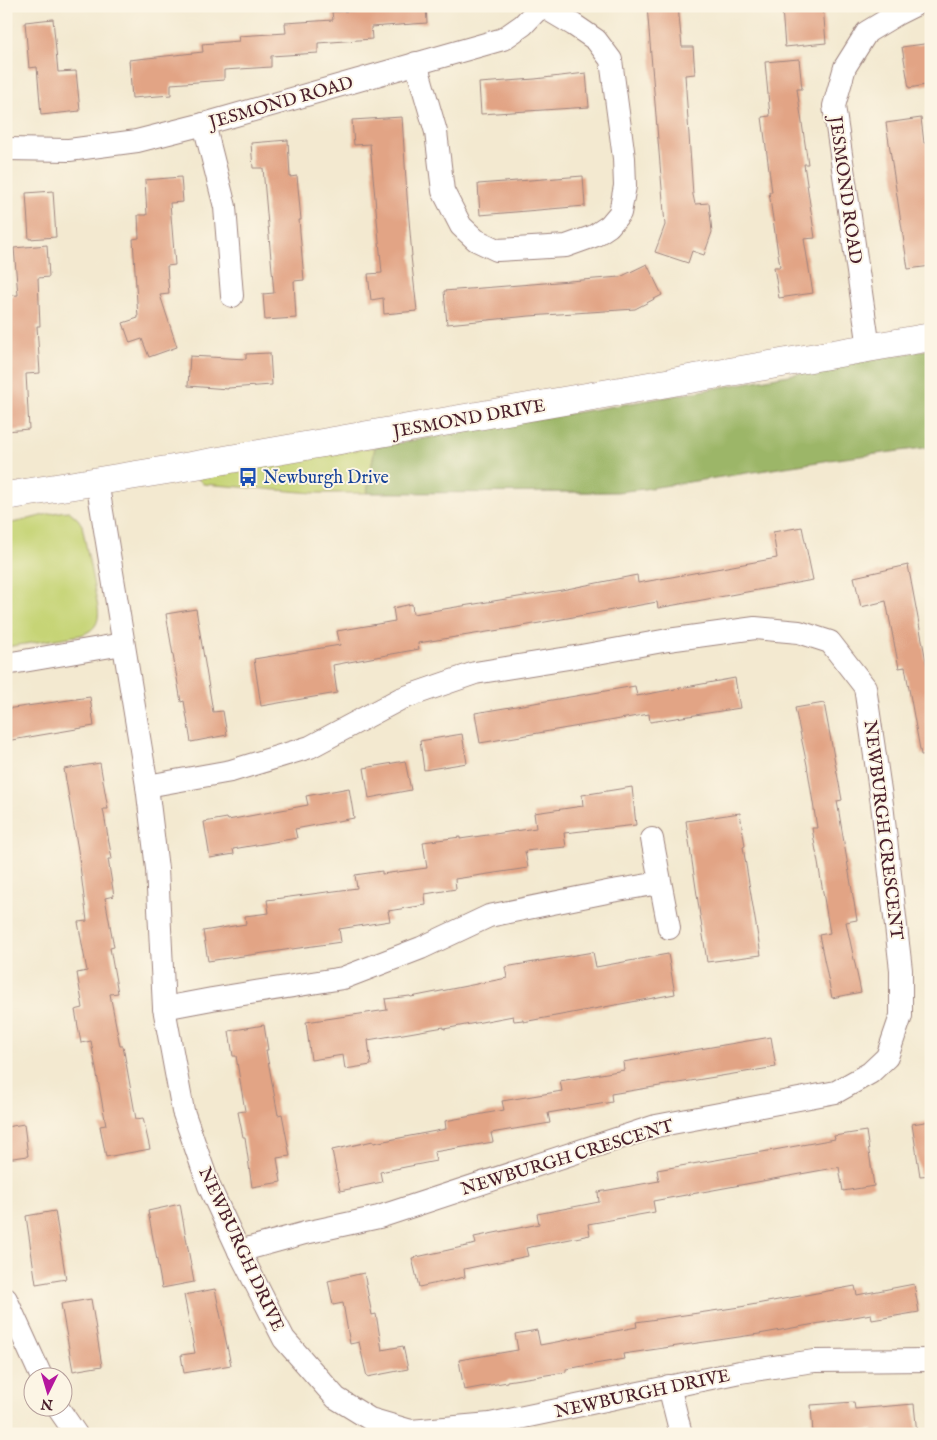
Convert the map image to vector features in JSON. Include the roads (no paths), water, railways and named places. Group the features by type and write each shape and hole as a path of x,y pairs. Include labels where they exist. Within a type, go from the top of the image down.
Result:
{"street":[{"name":"JESMOND ROAD","path":"6,150 70,150 109,145 136,141 204,124 503,39 523,25 542,6"},
{"path":"416,63 436,132 442,191 461,226 476,240 497,250 566,246 594,236 608,226 620,213 625,186 624,158 611,60 596,40 542,6"},
{"name":"JESMOND ROAD","path":"868,348 834,106 845,67 867,32 901,9"},
{"path":"204,124 225,207 232,296"},
{"name":"JESMOND DRIVE","path":"6,496 931,337"},
{"name":"NEWBURGH DRIVE","path":"97,481 147,786 157,869 164,1008 183,1112 209,1186 239,1251 284,1339 336,1398 370,1419 411,1431 490,1424 740,1372 814,1361 931,1360"},
{"name":"NEWBURGH CRESCENT","path":"147,786 231,771 310,747 400,699 475,672 755,628 799,632 830,642 865,687 882,804 901,970 901,1016 887,1057 870,1073 836,1092 656,1126 380,1218 305,1233 239,1251"},
{"path":"6,664 123,644"},
{"path":"652,839 669,928"},
{"path":"164,1008 212,998 343,978 421,948 489,916 603,892 660,883"},
{"path":"6,1299 37,1368"},
{"path":"669,1386 681,1434"},
{"path":"65,1418 76,1434"}],"place":[{"name":"Newburgh Drive","path":"248,477"}]}
